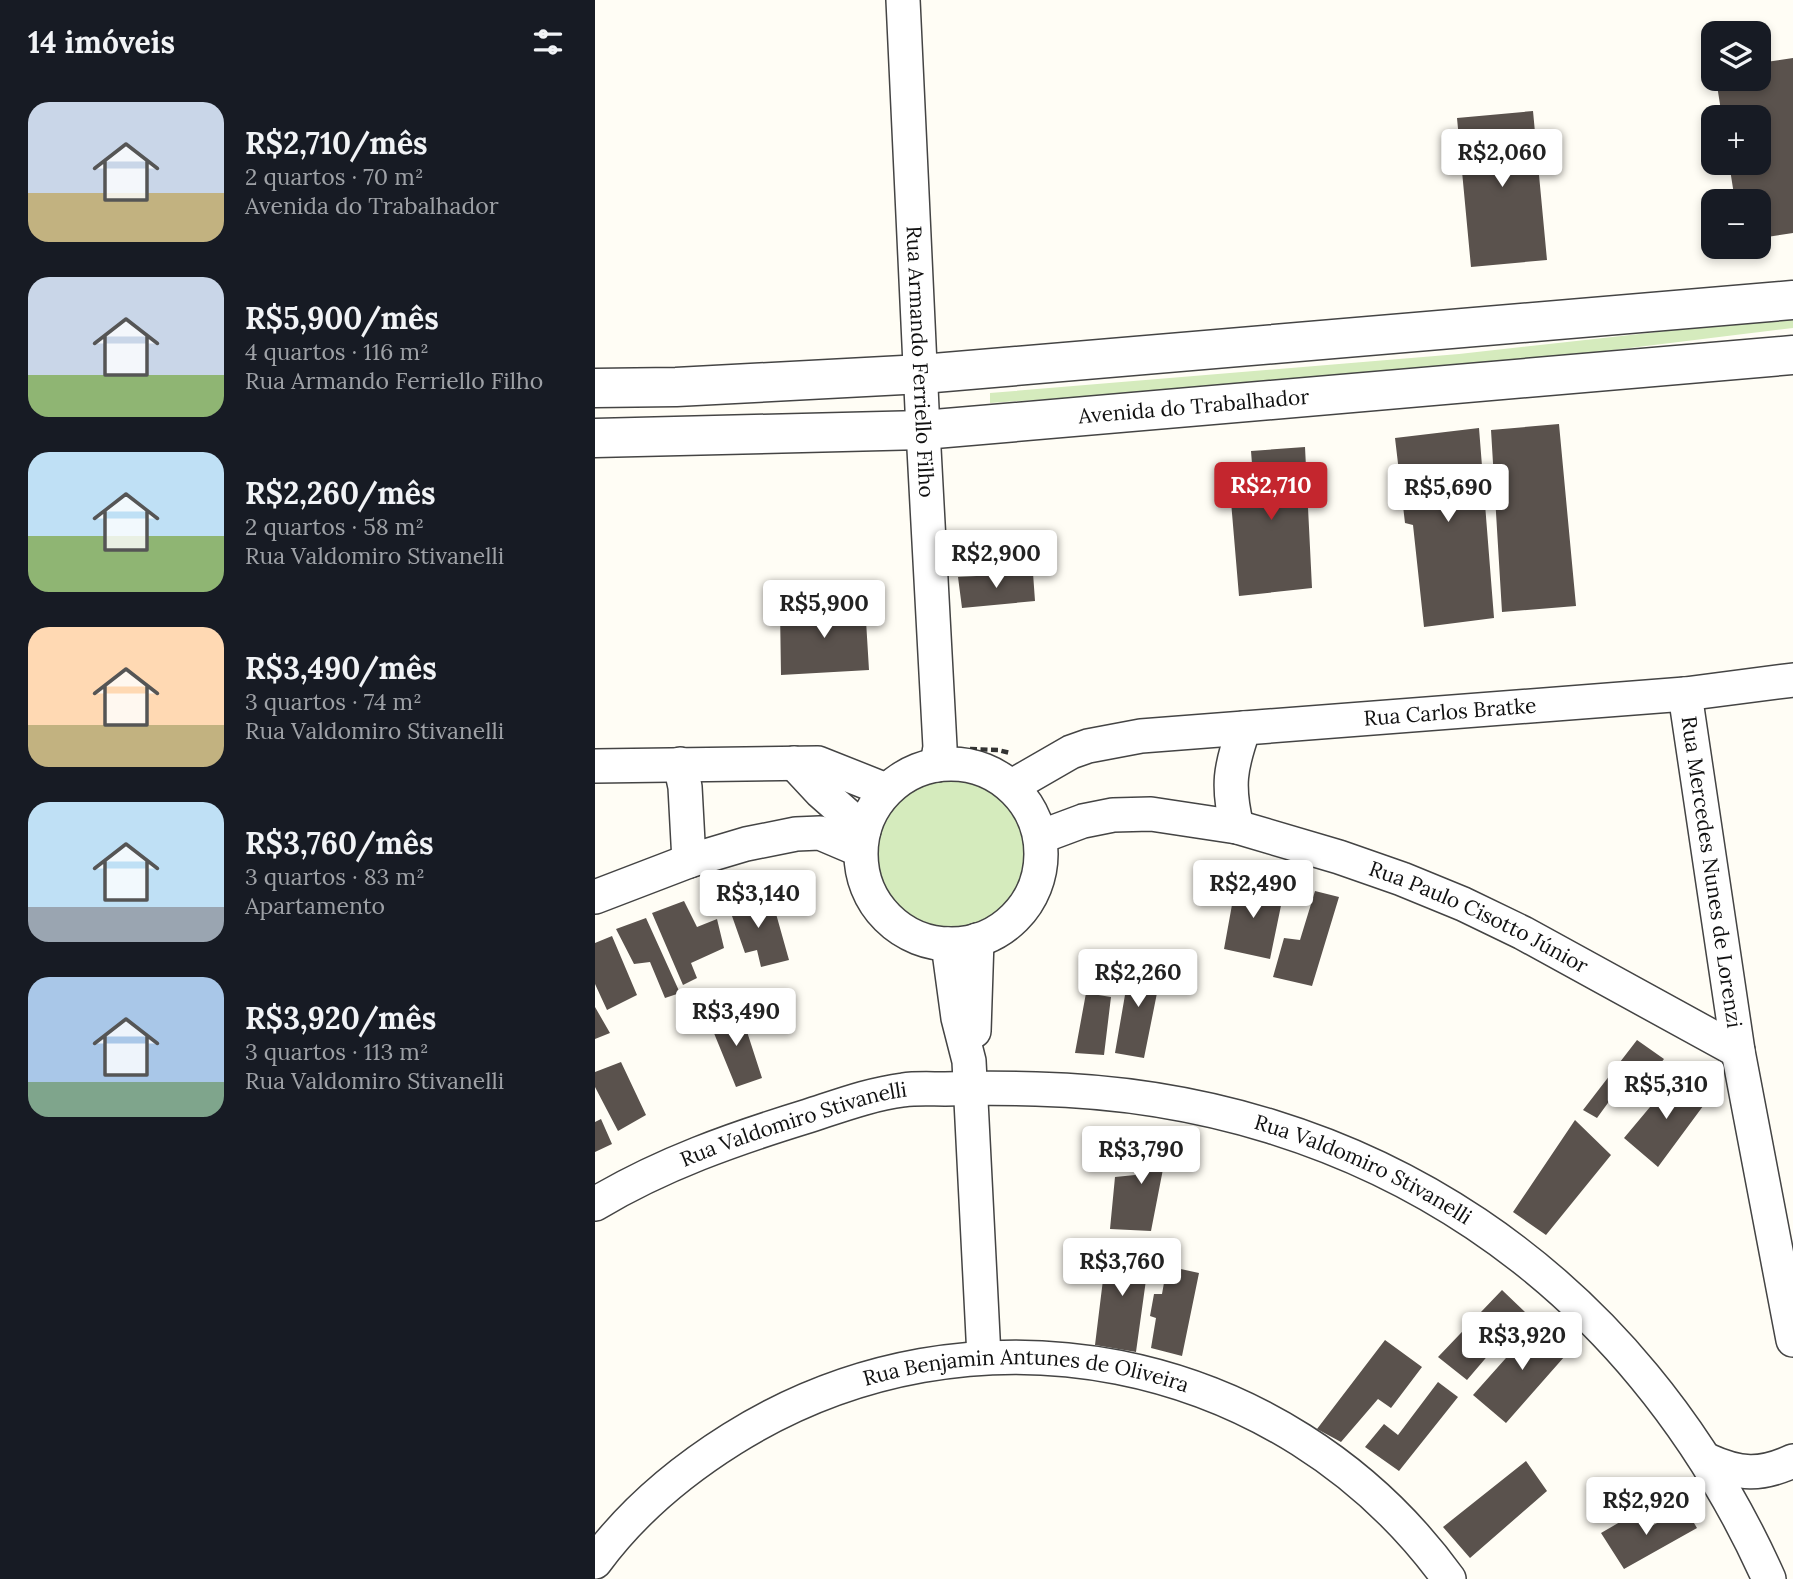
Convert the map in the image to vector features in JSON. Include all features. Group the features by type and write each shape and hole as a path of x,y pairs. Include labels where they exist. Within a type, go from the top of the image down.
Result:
{"street":[{"name":"Rua Armando Ferriello Filho","path":"903,0 940,747 937,765"},
{"path":"595,388 676,387 922,374 1793,300"},
{"name":"Avenida do Trabalhador","path":"595,438 923,429 1793,355"},
{"name":"Rua Carlos Bratke","path":"1019,795 1107,742 1140,736 1685,694 1793,680"},
{"name":"Rua Mercedes Nunes de Lorenzi","path":"1685,694 1738,1051 1793,1340"},
{"path":"1237,827 1230,797 1232,761 1244,728"},
{"path":"794,763 862,840"},
{"path":"595,766 818,763 886,790"},
{"path":"680,764 685,787 689,861"},
{"path":"937,765 978,767 996,775 1019,795 1040,837 1042,857 1039,876 1032,895 1021,912 1006,926 963,942 928,941 909,934 892,923 878,908 868,890 862,870 862,840 871,811 886,790 917,770 937,765"},
{"name":"Rua Paulo Cisotto Júnior","path":"1040,837 1083,821 1113,815 1151,814 1237,827 1339,857 1463,904 1523,933 1738,1051"},
{"path":"595,897 689,861 796,834 820,833 862,840"},
{"path":"963,942 975,1024 970,1075 983,1357"},
{"name":"Rua Valdomiro Stivanelli","path":"595,1204 679,1160 736,1138 904,1089 970,1075 1137,1096 1194,1105 1251,1119 1306,1137 1413,1185 1511,1248 1556,1284 1599,1324 1646,1376 1707,1460 1736,1511 1769,1579"},
{"name":"Rua Benjamin Antunes de Oliveira","path":"595,1562 633,1517 670,1484 708,1454 772,1416 839,1387 886,1372 983,1357 1053,1358 1123,1367 1201,1390 1254,1412 1295,1435 1369,1490 1403,1522 1449,1579"},
{"path":"1707,1460 1728,1470 1752,1473 1774,1470 1793,1461"}],"green space":[{"path":"1793,317 1793,328 1417,374 990,403 990,393 1459,354"},
{"path":"951,781 979,787 1003,802 1018,826 1024,854 1018,882 1003,906 979,921 951,927 923,921 899,906 884,882 878,854 884,826 899,802 923,787"}],"building":[{"path":"1793,58 1793,233 1771,236 1771,189 1733,189 1731,175 1771,175 1771,105 1720,105 1718,91 1771,91 1771,61"},
{"path":"1533,111 1547,260 1471,267 1457,118"},
{"path":"1559,424 1576,606 1502,612 1491,430"},
{"path":"1479,428 1494,618 1424,627 1413,525 1405,523 1395,438"},
{"path":"1305,447 1312,588 1239,596 1228,466 1252,464 1251,451"},
{"path":"1033,573 1035,601 962,608 958,577"},
{"path":"865,604 869,670 781,675 780,610"},
{"path":"1237,877 1255,881 1252,893 1270,897 1272,888 1284,891 1270,959 1224,949"},
{"path":"1315,891 1339,897 1312,986 1273,977 1284,938 1300,940"},
{"path":"750,893 756,908 773,903 789,960 761,967 757,950 745,953 726,899"},
{"path":"684,901 697,927 717,919 724,948 691,963 697,978 683,985 652,913"},
{"path":"646,918 680,993 665,998 650,962 634,964 616,929"},
{"path":"612,936 637,995 607,1010 595,984 595,943"},
{"path":"1131,960 1162,968 1144,1058 1115,1053"},
{"path":"1086,993 1111,997 1104,1055 1075,1053"},
{"path":"595,1007 610,1033 595,1039"},
{"path":"740,1010 762,1078 736,1087 709,1021"},
{"path":"1637,1040 1664,1059 1650,1077 1629,1074 1597,1118 1583,1110"},
{"path":"621,1062 646,1115 618,1131 595,1087 595,1072"},
{"path":"1676,1076 1709,1098 1658,1167 1624,1138"},
{"path":"601,1119 612,1144 595,1152 595,1122"},
{"path":"1575,1120 1611,1155 1546,1235 1513,1212"},
{"path":"1140,1131 1170,1133 1151,1231 1110,1229 1115,1177 1135,1175"},
{"path":"1107,1247 1150,1251 1136,1352 1095,1345"},
{"path":"1167,1266 1199,1273 1182,1356 1151,1348 1156,1318 1150,1316 1154,1294 1162,1294"},
{"path":"1502,1290 1525,1312 1467,1380 1438,1357"},
{"path":"1537,1323 1572,1348 1506,1423 1473,1395"},
{"path":"1385,1340 1422,1367 1391,1408 1378,1399 1341,1442 1317,1429"},
{"path":"1438,1382 1458,1397 1399,1471 1365,1447 1384,1424 1398,1435"},
{"path":"1526,1461 1547,1491 1470,1558 1443,1527"},
{"path":"1685,1508 1697,1528 1624,1569 1601,1533 1632,1515 1644,1530"}]}
